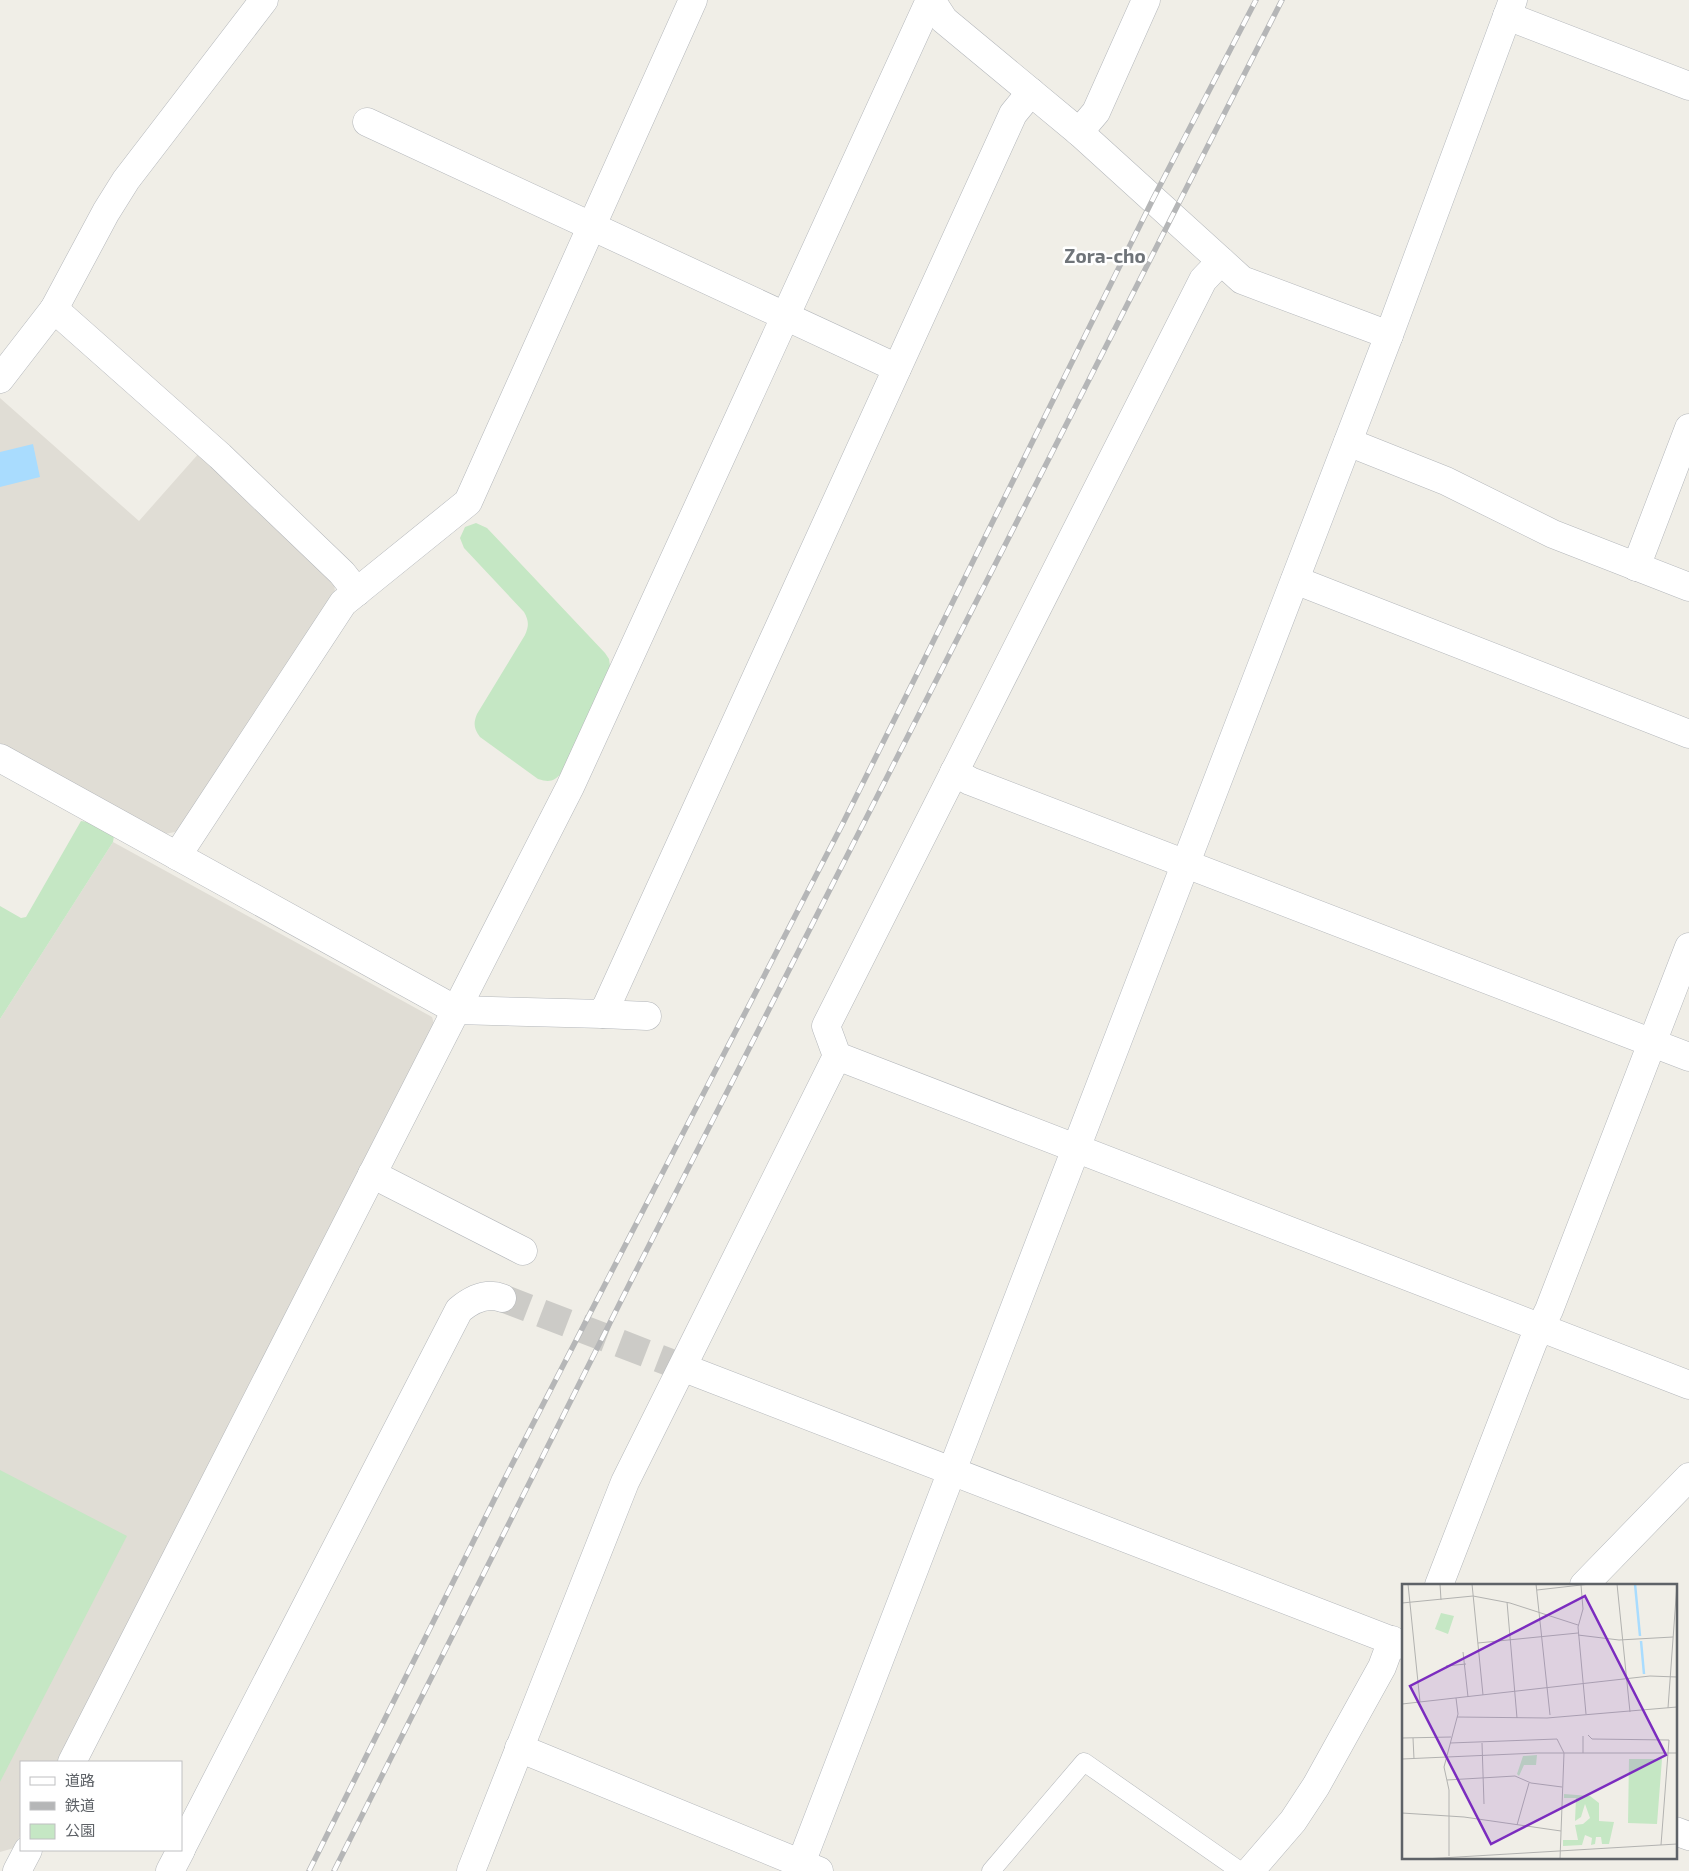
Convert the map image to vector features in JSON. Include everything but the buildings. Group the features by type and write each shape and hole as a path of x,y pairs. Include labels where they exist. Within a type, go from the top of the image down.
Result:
{"street":[{"path":"0,379 54,309 106,212 126,180 264,0"},
{"path":"177,856 343,603 468,502 693,0"},
{"path":"930,0 944,20 1080,132 1242,280 1390,335"},
{"path":"73,1761 574,779 930,0"},
{"path":"1080,132 1096,112 1146,0"},
{"path":"519,1748 805,1869 951,1471 1390,335 1510,8 1689,86"},
{"path":"603,1014 1013,114 1031,92"},
{"path":"367,122 897,368"},
{"path":"471,1871 625,1482 837,1056 826,1026 1203,280 1221,261"},
{"path":"54,309 220,456 342,573 357,592"},
{"path":"1636,566 1689,428"},
{"path":"1348,442 1446,481 1540,529 1689,587"},
{"path":"1295,580 1689,734"},
{"path":"0,758 456,1010 647,1016"},
{"path":"954,772 979,784 1689,1057"},
{"path":"1439,1584 1533,1342 1549,1310 1689,947"},
{"path":"837,1056 1689,1385"},
{"path":"372,1174 523,1251"},
{"path":"182,1847 459,1310 470,1301 483,1296 502,1298"},
{"path":"692,1371 1397,1643 1316,1786 1292,1820 1250,1871"},
{"path":"1585,1584 1689,1477"},
{"path":"1676,1831 1689,1836"},
{"path":"17,1871 27,1851"},
{"path":"170,1871 180,1851"}],"lane":[{"path":"992,1871 1084,1762 1240,1871"}],"shaded area":[{"path":"0,398 139,521 200,452 334,579 335,595 180,831 165,834 0,743"},
{"path":"113,842 432,1017 434,1024 59,1761 20,1761 20,1836 14,1848 0,1852 0,1019"}],"green space":[{"path":"476,523 487,528 609,659 610,666 562,772 552,780 538,779 480,737 475,729 477,714 525,635 528,624 524,612 464,548 460,538 465,527"},
{"path":"81,821 88,822 114,836 113,842 0,1019 0,906 21,918 26,917"},
{"path":"0,1470 127,1536 0,1782"}],"water":[{"path":"33,444 40,477 0,487 0,452"}],"tunnel":[{"path":"502,1298 692,1371"}],"railway":[{"path":"309,1871 502,1484 842,825 1153,199 1256,0"},
{"path":"334,1871 633,1277 1282,0"}],"district":[{"name":"Zora-cho","path":"1105,256"}]}
